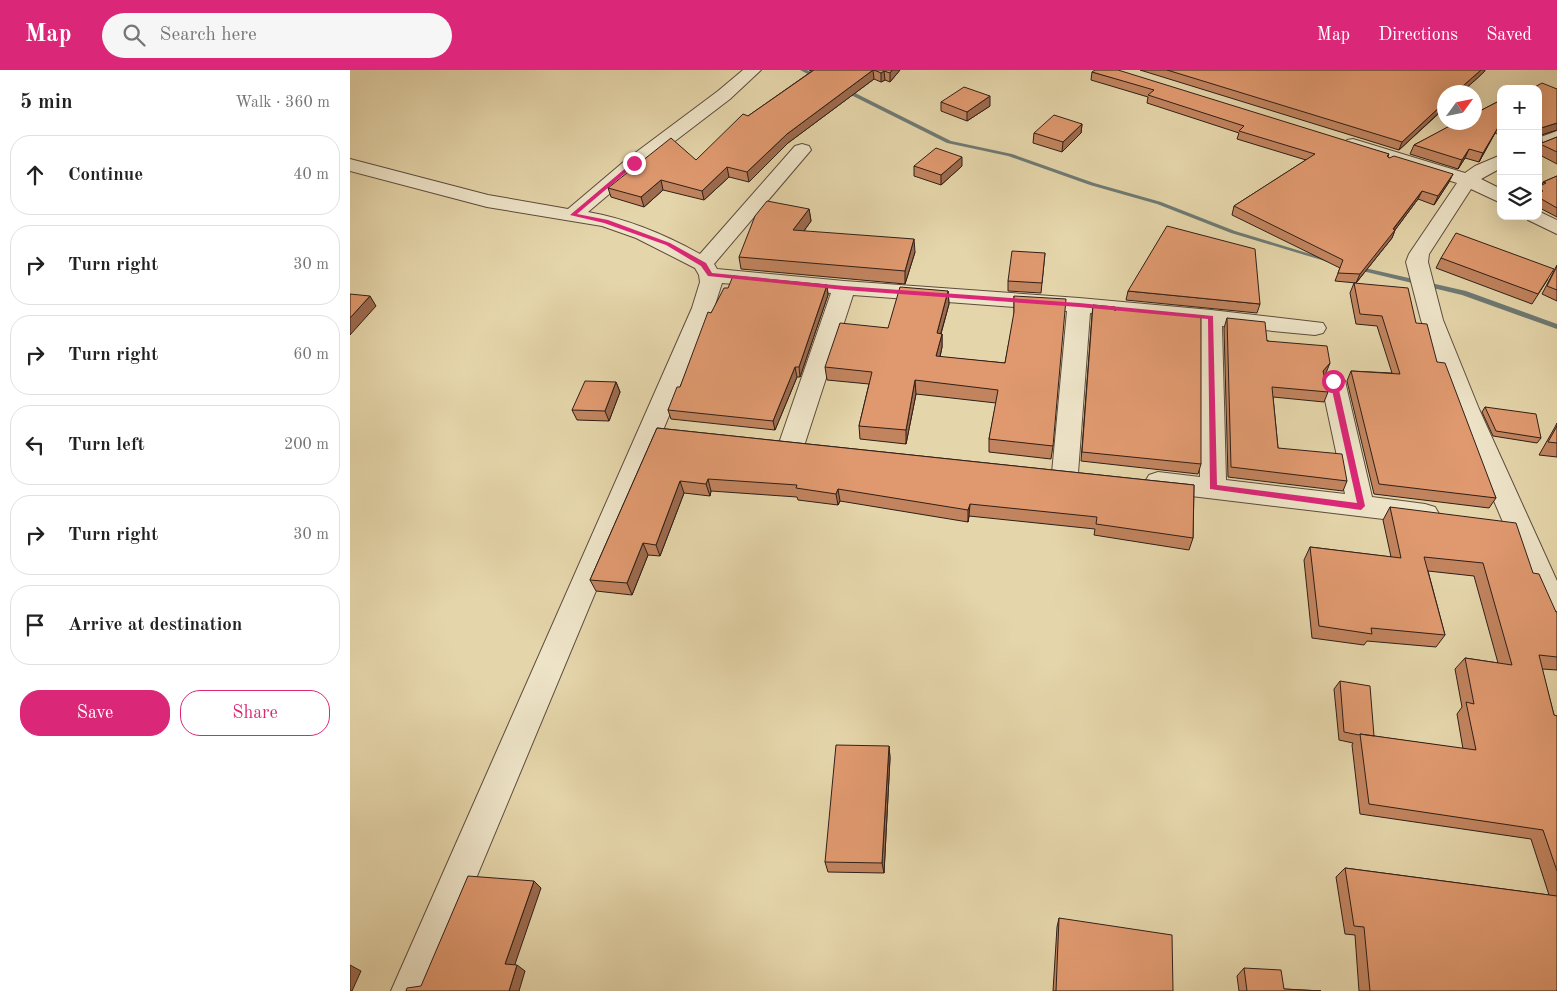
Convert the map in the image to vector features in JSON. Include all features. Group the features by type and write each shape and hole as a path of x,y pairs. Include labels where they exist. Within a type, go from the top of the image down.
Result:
{"street":[{"path":"573,215 634,163 724,95 753,70"},
{"path":"1542,143 1557,136"},
{"path":"1338,139 1468,180 1497,195"},
{"path":"707,270 802,150"},
{"path":"1497,163 1482,170 1468,180 1418,254 1417,262 1432,320 1467,409 1516,524 1555,602"},
{"path":"350,165 487,201 606,221 668,244 707,270 844,288 1079,305 1315,328"},
{"path":"1542,220 1557,228"},
{"path":"410,991 703,308 711,282 707,270"},
{"path":"764,440 802,444 844,288"},
{"path":"1065,473 1079,305"},
{"path":"1211,317 1213,487"},
{"path":"1333,381 1361,506"},
{"path":"652,428 680,431"},
{"path":"1134,479 1449,516"},
{"path":"1487,521 1516,524"}],"building":[{"path":"814,70 873,70 787,134 747,172 727,167 702,191 661,180 641,197 608,188 671,138 696,160 743,114 748,116"},
{"path":"874,70 892,70 890,73 884,71 881,73"},
{"path":"1095,70 1118,70 1389,154 1387,156 1389,158 1394,156 1453,174 1438,196 1422,191 1393,229 1395,230 1360,274 1338,273 1343,260 1234,206 1315,154 1239,131 1244,126 1148,95 1154,90 1092,72"},
{"path":"1167,70 1481,70 1464,85 1437,85 1437,110 1402,142"},
{"path":"1542,83 1557,89 1557,123 1542,128 1542,85 1538,85"},
{"path":"964,87 990,96 967,112 941,102"},
{"path":"1497,102 1497,129 1483,153 1469,149 1462,160 1414,145 1442,130 1482,130 1482,110"},
{"path":"1054,115 1082,124 1063,142 1034,133"},
{"path":"1557,137 1557,152 1542,145 1542,143"},
{"path":"936,148 962,157 941,175 914,166"},
{"path":"1557,176 1557,208 1542,199 1542,185 1546,183 1543,182"},
{"path":"767,201 809,209 793,230 914,239 905,271 739,257 755,216"},
{"path":"1167,226 1255,249 1260,304 1128,291"},
{"path":"1456,233 1554,269 1538,294 1441,258"},
{"path":"1012,251 1045,253 1042,283 1008,281"},
{"path":"1557,266 1557,290 1547,286"},
{"path":"733,276 827,285 799,367 795,367 773,421 668,410 677,387 680,387 708,312 711,313 724,288 728,288"},
{"path":"1354,283 1408,288 1416,323 1427,324 1437,362 1445,363 1496,498 1379,484 1351,371 1400,374 1382,316 1360,314"},
{"path":"900,287 948,291 937,333 942,334 936,356 1005,363 1014,312 1014,296 1066,299 1053,446 989,439 998,390 915,380 906,430 859,426 872,372 825,367 840,323 888,328"},
{"path":"350,294 370,296 350,318"},
{"path":"1093,305 1115,307 1115,311 1117,308 1201,316 1201,464 1082,452"},
{"path":"1227,318 1265,322 1267,341 1327,346 1330,363 1323,371 1328,392 1272,387 1278,448 1342,454 1347,481 1231,467"},
{"path":"585,381 616,382 605,411 572,410"},
{"path":"1485,407 1536,414 1541,438 1496,431"},
{"path":"1557,426 1557,443 1548,442"},
{"path":"657,428 1194,485 1193,538 1096,524 1097,517 970,504 968,510 838,489 836,494 796,488 797,485 708,479 706,484 680,481 656,545 643,543 627,583 590,580"},
{"path":"1390,507 1516,523 1533,573 1539,574 1557,612 1557,657 1539,655 1554,715 1557,716 1557,871 1543,830 1369,804 1360,734 1476,750 1466,702 1474,704 1465,658 1512,665 1483,563 1424,557 1445,635 1371,628 1372,634 1319,626 1310,547 1401,558"},
{"path":"1340,681 1370,686 1374,736 1344,732"},
{"path":"836,745 889,746 882,863 825,862"},
{"path":"1345,868 1557,896 1557,991 1370,991 1364,927 1354,926"},
{"path":"468,876 534,881 505,964 517,965 509,991 406,991 407,988 421,986"},
{"path":"1059,918 1172,935 1173,991 1056,991"},
{"path":"1244,968 1281,970 1284,989 1321,991 1247,991"}],"waterway":[{"path":"803,70 820,78"},
{"path":"843,89 949,142 1010,155 1092,184 1159,203 1233,232 1327,260"},
{"path":"1356,268 1464,293 1557,327"}],"route":[{"path":"634,163 573,215 606,221 668,244 704,264 710,275 844,288 1079,305 1211,317 1213,487 1361,506 1333,381"}]}
